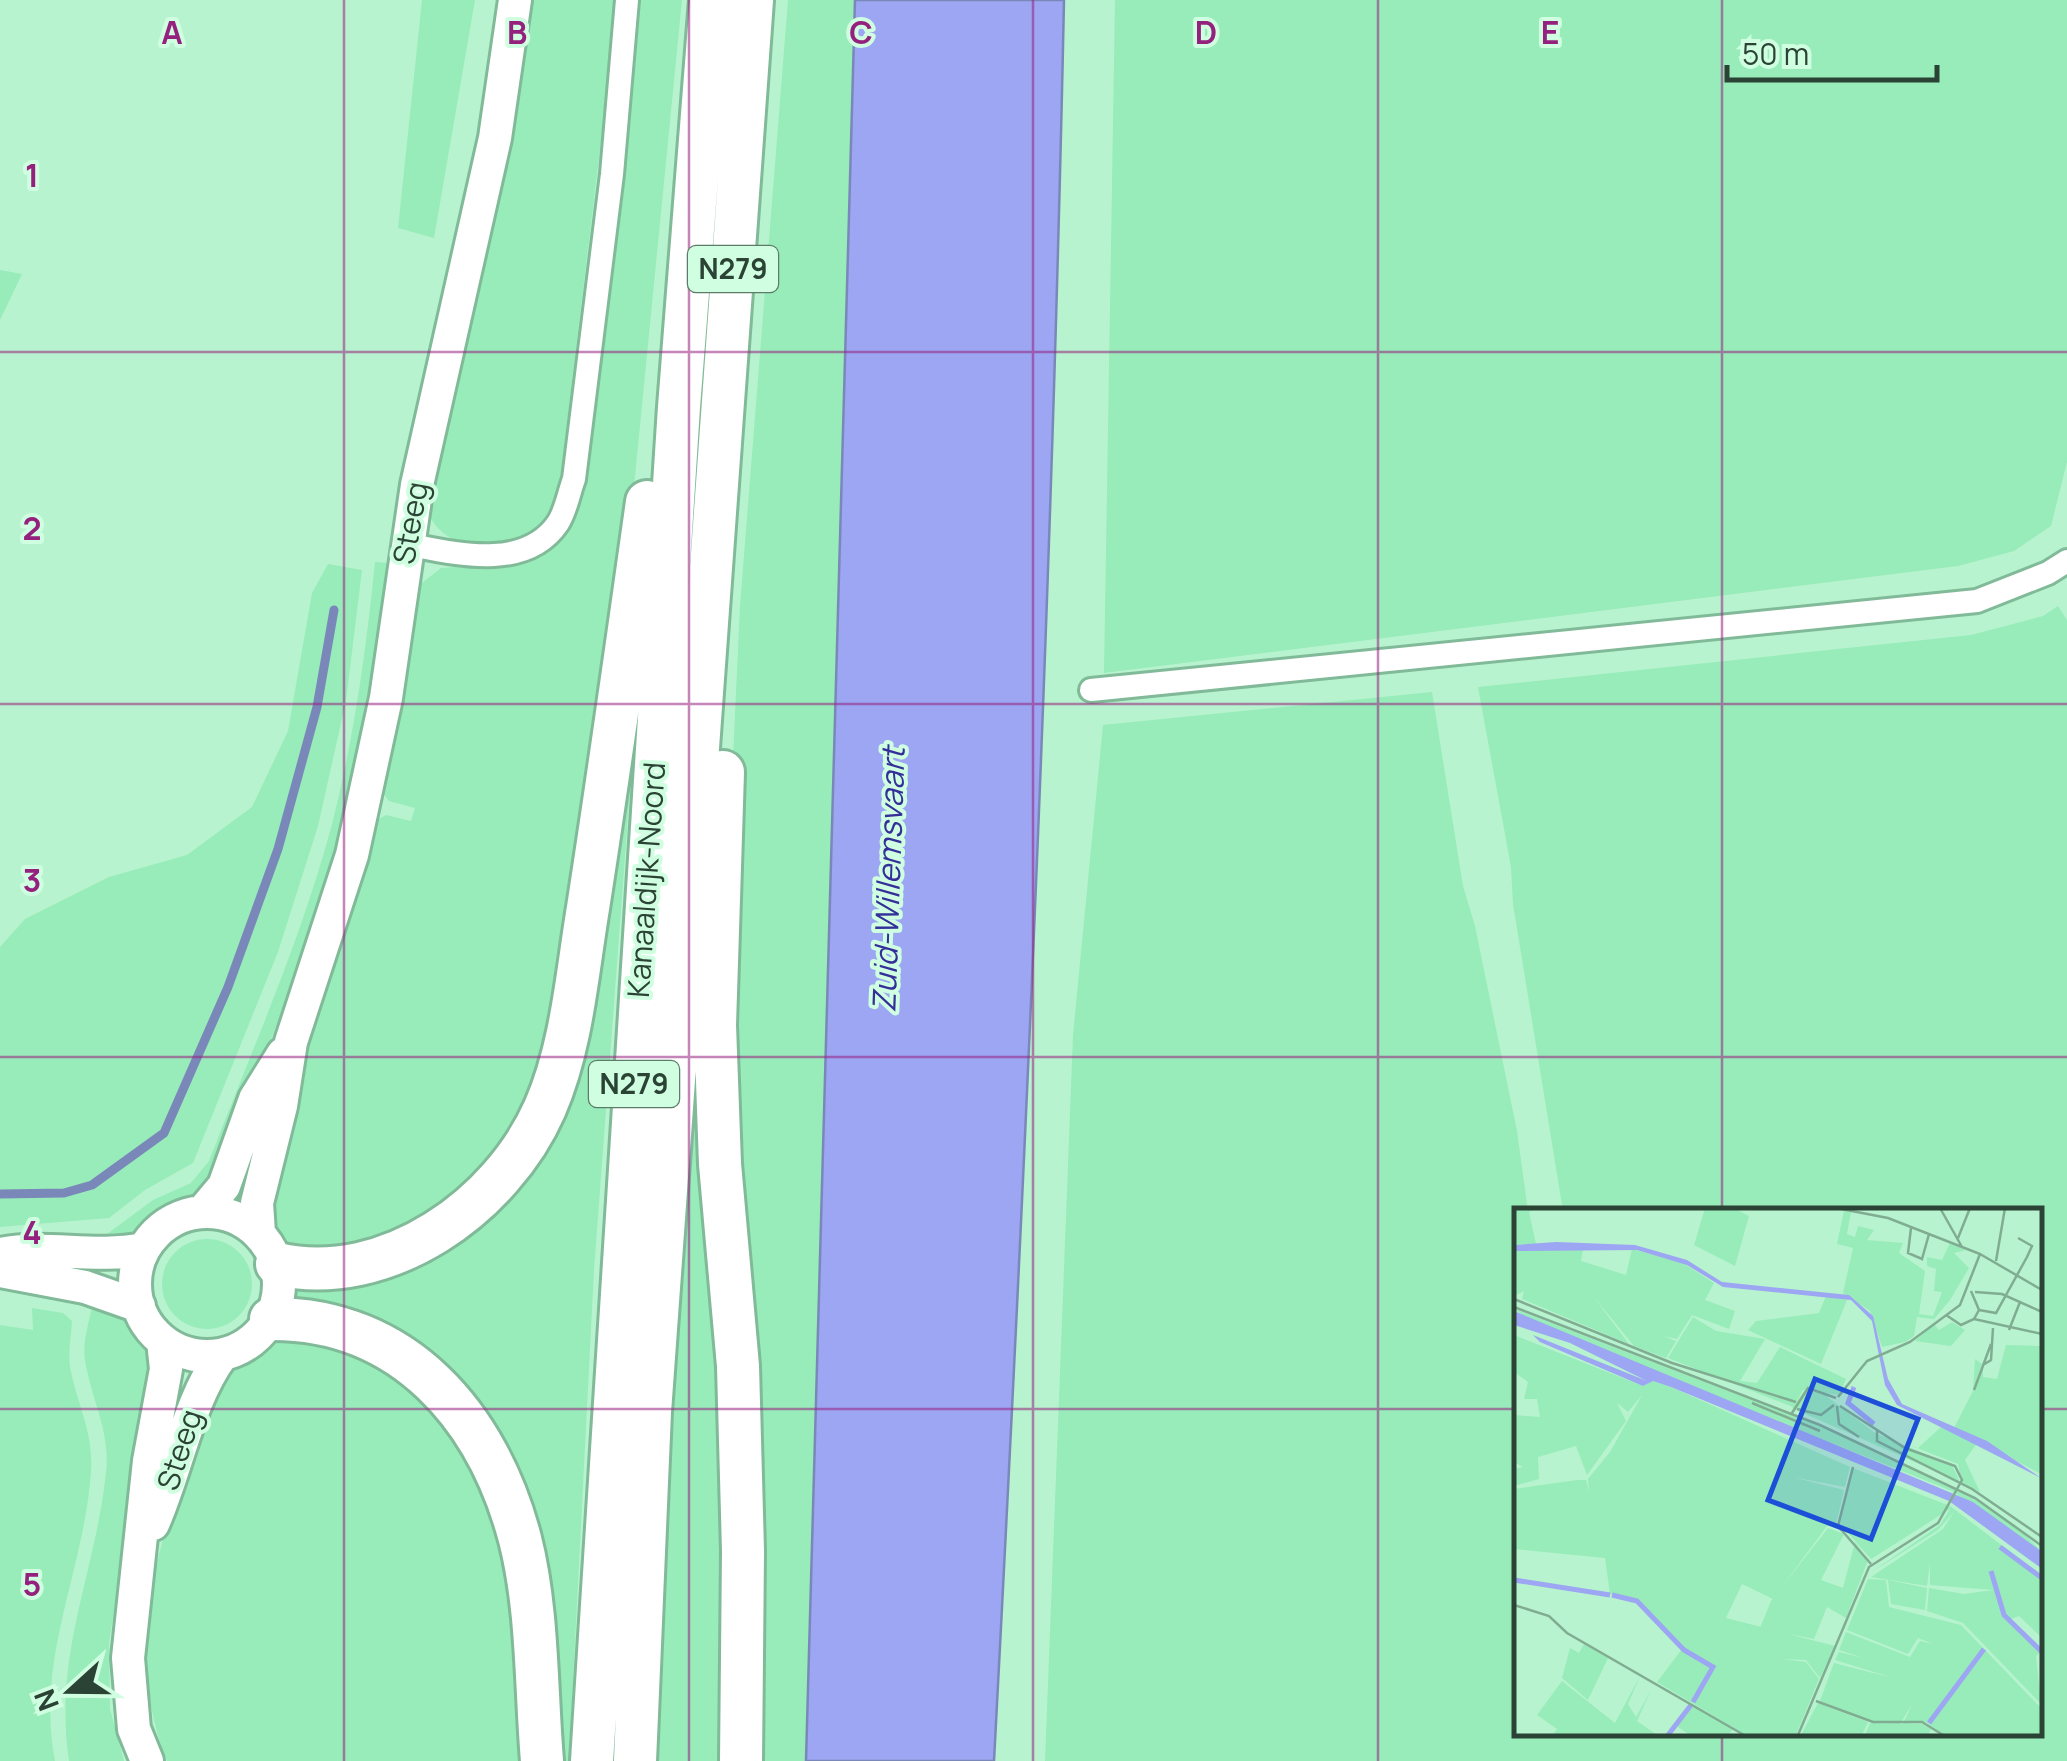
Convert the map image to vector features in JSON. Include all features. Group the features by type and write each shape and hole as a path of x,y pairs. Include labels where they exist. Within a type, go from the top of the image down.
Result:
{"highway":[{"name":"Kanaaldijk-Noord","path":"592,1761 679,406 711,0"},
{"name":"Kanaaldijk-Noord","path":"635,1761 652,1392 752,0"},
{"name":"N279","path":"268,1248 309,1271 342,1267 408,1247 450,1224 508,1168 547,1104 567,1035 647,499 679,406"},
{"name":"N279","path":"714,537 725,690 715,1025 720,1164 738,1366 744,1551 741,1761"},
{"path":"271,1319 306,1319 347,1326 384,1345 443,1391 473,1428 496,1468 521,1542 542,1761"}],"street":[{"name":"Steeg","path":"268,1248 256,1203 281,1106 290,1042 352,855 386,698 406,544 495,138 515,0"},
{"path":"406,544 474,556 524,550 543,539 560,521 574,479 612,174 627,0"},
{"path":"1090,690 1977,600 2048,574 2067,562"},
{"name":"Steeg","path":"203,1211 224,1186 255,1099 290,1042"},
{"path":"203,1211 233,1216 268,1248 280,1282 271,1319 250,1342 222,1355 191,1354 163,1341 138,1306 135,1277 144,1249 168,1222 203,1211"},
{"path":"0,1254 105,1254 144,1249"},
{"path":"0,1272 85,1288 138,1306"},
{"name":"Steeg","path":"147,1761 134,1729 128,1690 132,1606 143,1547 149,1462 166,1369 163,1341"},
{"name":"Steeg","path":"143,1547 175,1474 202,1382 222,1355"}],"green space":[{"path":"422,0 475,0 434,238 398,228"},
{"path":"527,0 618,0 557,496 548,518 535,531 501,546 482,547 447,536 434,524 426,507"},
{"path":"638,0 682,0 630,527 554,1046 500,1160 385,1245 292,1249 279,1234 270,1196 315,1010 375,821 386,815 411,821 415,808 389,801 382,792 418,586 441,568 495,564 560,534"},
{"path":"788,0 855,0 806,1761 749,1761 727,888 740,606"},
{"path":"1115,0 2067,0 2067,462 2051,526 2014,551 1958,566 1104,673"},
{"path":"0,270 22,274 0,320"},
{"path":"375,562 390,563 376,684 359,775 307,944 236,1127 217,1173 201,1192 164,1209 129,1236 99,1240 153,1200 191,1183 209,1161 291,952 332,824 358,694"},
{"path":"328,564 362,570 346,701 318,826 278,952 193,1163 145,1190 109,1218 0,1227 0,947 25,919 109,877 187,855 252,807 288,731 312,593"},
{"path":"2058,606 2067,620 2067,1761 1045,1761 1073,1035 1103,725 1432,692 1463,886 1475,926 1517,1131 1528,1208 1514,1208 1514,1736 2042,1736 2042,1208 1563,1208 1513,904 1511,867 1478,687 1971,635 2043,616"},
{"path":"641,644 594,1270 569,1761 549,1761 496,1445 290,1302 292,1281 513,1176"},
{"path":"702,957 732,1761 653,1761 674,1324"},
{"path":"207,1239 232,1247 244,1259 252,1284 244,1309 232,1321 207,1329 182,1321 170,1309 162,1284 170,1259 182,1247"},
{"path":"94,1299 131,1327 152,1368 109,1643 110,1709 124,1761 69,1761 66,1722 71,1650 101,1510 107,1458 84,1353"},
{"path":"32,1308 63,1313 72,1321 70,1367 88,1431 91,1472 51,1687 55,1761 0,1761 0,1325 33,1330"},
{"path":"302,1331 415,1380 500,1510 532,1761 167,1761 147,1677 147,1634 160,1549 172,1507 223,1375 251,1354"}],"water":[{"name":"Zuid-Willemsvaart","path":"855,0 1064,0 1036,881 994,1761 806,1761"}],"waterway":[{"path":"0,1194 64,1193 92,1185 164,1133 228,987 278,849 317,707 334,610"}]}
